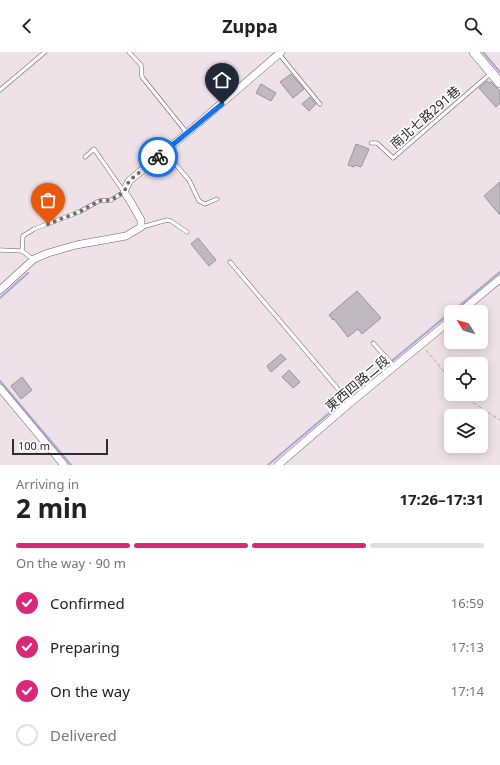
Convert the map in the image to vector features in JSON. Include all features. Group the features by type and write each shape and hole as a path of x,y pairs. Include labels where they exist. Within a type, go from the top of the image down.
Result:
{"street":[{"path":"474,52 500,83"},
{"path":"0,290 34,259 48,253 76,245 126,236 141,227 141,220 124,192 129,181 280,53"},
{"path":"468,305 500,279"},
{"name":"東西四路二段","path":"278,465 394,366 444,326"},
{"path":"0,388 64,465"}],"lane":[{"path":"0,90 45,52"},
{"path":"129,52 141,66 142,77 187,133"},
{"path":"280,53 320,104"},
{"name":"南北七路291巷","path":"371,143 376,143 394,158 491,73"},
{"path":"22,251 23,236 34,229 79,212 99,201 111,200 124,192 94,149 85,157"},
{"path":"165,151 189,180 199,201 205,204 218,199"},
{"path":"141,227 167,220 171,221 187,232"},
{"path":"0,250 22,251 34,259"},
{"path":"230,262 350,404"},
{"path":"373,343 394,366"}],"path":[{"path":"421,344 444,372"},
{"path":"471,401 500,420"}],"building":[{"path":"291,74 304,89 293,98 280,82"},
{"path":"487,81 490,83 491,82 500,91 500,103 496,107 479,88"},
{"path":"261,84 276,93 271,101 256,93"},
{"path":"310,97 316,104 309,111 302,104"},
{"path":"356,144 369,149 361,167 348,165"},
{"path":"500,182 500,215 484,196"},
{"path":"198,238 216,260 209,266 191,244"},
{"path":"357,291 381,318 362,334 358,329 348,337 329,315"},
{"path":"281,354 286,359 271,372 267,366"},
{"path":"289,370 300,382 293,388 282,377"},
{"path":"22,377 32,390 21,399 11,386"}],"waterway":[{"path":"483,52 500,72"},
{"path":"460,305 500,272"},
{"path":"0,298 28,273"},
{"path":"268,465 444,318"},
{"path":"0,381 71,465"}],"way so far":[{"path":"48,224 79,212 99,201 111,200 124,192 129,181 158,157"}],"route":[{"path":"158,157 222,104"}]}
